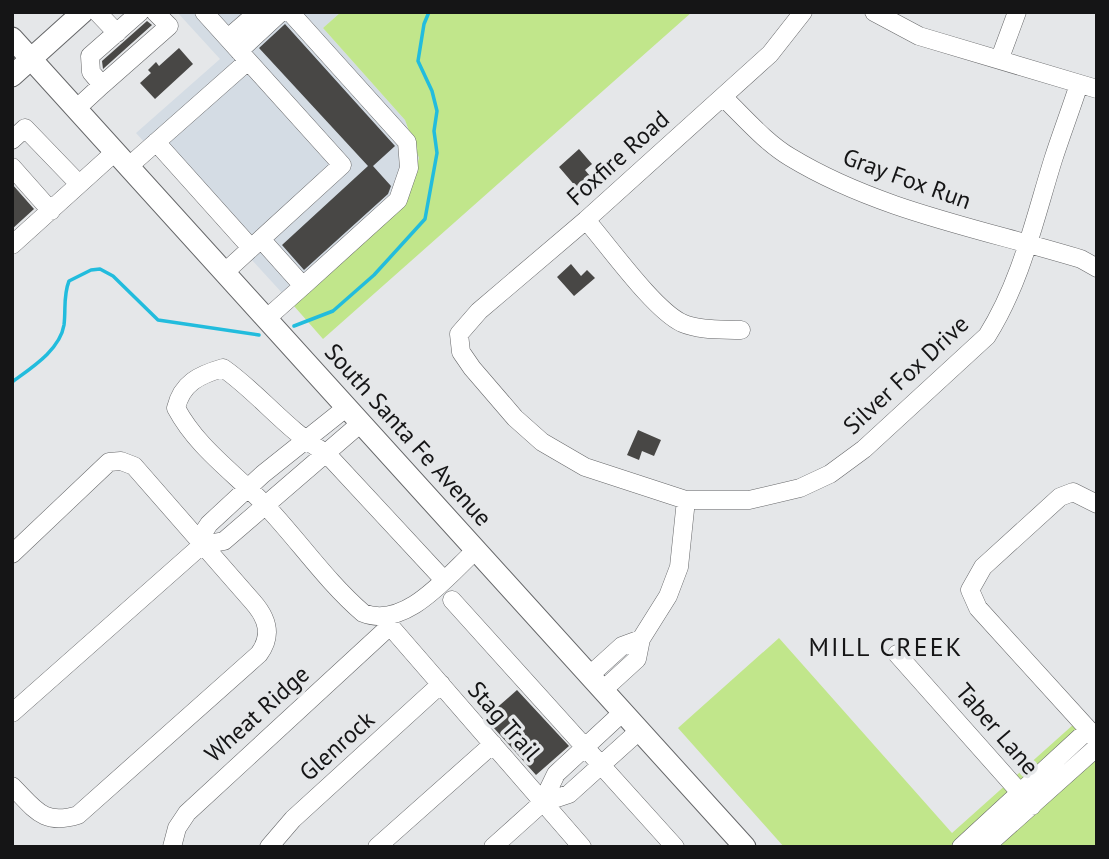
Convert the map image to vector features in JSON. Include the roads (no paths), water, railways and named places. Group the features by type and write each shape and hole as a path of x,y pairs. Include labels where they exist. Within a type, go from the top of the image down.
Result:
{"main road":[{"path":"12,76 83,12"},
{"name":"South Santa Fe Avenue","path":"12,38 745,847"}],"street":[{"path":"97,12 117,33"},
{"path":"103,85 91,72 90,56 140,12"},
{"path":"76,109 169,26 155,12"},
{"path":"12,245 79,184 156,142 227,33 258,12"},
{"path":"227,33 281,12"},
{"path":"266,319 398,200 409,168 407,142 290,12"},
{"name":"Foxfire Road","path":"459,334 467,321 586,220 770,54 803,12"},
{"path":"874,12 919,36 1000,58 1088,87"},
{"path":"1000,58 1017,12"},
{"path":"225,272 342,165 227,33"},
{"name":"Silver Fox Drive","path":"459,334 461,352 472,369 515,418 542,442 585,467 686,500 749,500 800,488 830,474 864,449 987,336 1002,313 1030,243 1053,160 1088,87"},
{"name":"Gray Fox Run","path":"723,97 788,156 857,191 947,223 1030,243 1081,259 1097,268"},
{"path":"12,139 25,128 79,184"},
{"path":"156,142 256,244 303,286"},
{"path":"12,167 51,211"},
{"path":"586,220 659,305 680,322 702,329 741,330"},
{"path":"443,579 326,453 304,441 282,417 223,368 198,376 179,394 176,408 186,427 264,504 363,613 374,618 400,612 422,599 476,550"},
{"path":"202,545 203,533 209,524 246,489 304,441 354,415"},
{"path":"12,713 202,545 224,541 326,453 354,415"},
{"path":"12,554 109,462 121,461 134,466 264,615 267,637 260,654 78,815 61,821 48,819 12,786"},
{"path":"985,847 1026,800 1092,735 978,608 970,590 982,567 1060,497 1073,492 1097,504"},
{"path":"597,682 636,659 641,639 664,604 678,567 686,500"},
{"path":"452,600 675,847"},
{"name":"Stag Trail","path":"390,626 582,847"},
{"name":"Wheat Ridge","path":"171,847 177,828 187,813 390,626"},
{"name":"Taber Lane","path":"897,654 1026,800"},
{"name":"Glenrock","path":"269,847 293,819 441,684"},
{"path":"493,847 541,803 556,774 623,712"},
{"path":"541,803 569,794 640,730"},
{"path":"377,847 493,744"},
{"path":"961,847 1097,747"}],"waterway":[{"path":"294,326 333,311 374,275 425,219 437,153 434,131 437,111 432,91 418,61 424,24 429,12"},
{"path":"12,382 44,358 57,342 64,325 65,297 69,281 91,270 100,269 113,276 158,320 259,335"}],"district":[{"name":"MILL CREEK","path":"886,647"}]}
